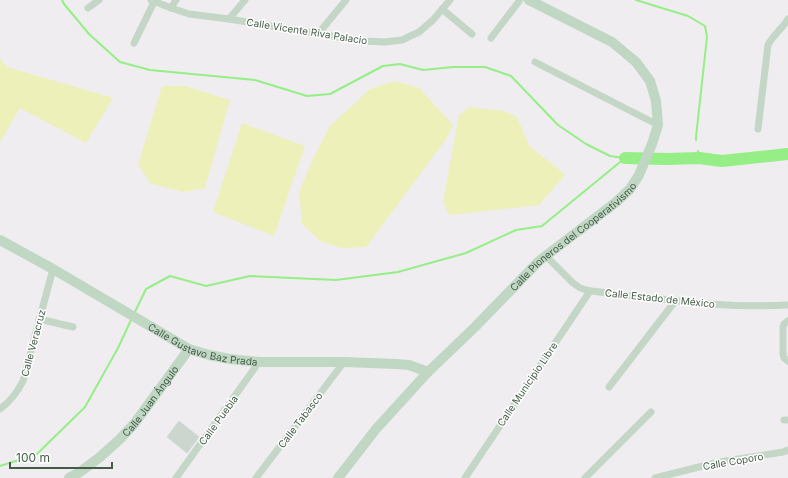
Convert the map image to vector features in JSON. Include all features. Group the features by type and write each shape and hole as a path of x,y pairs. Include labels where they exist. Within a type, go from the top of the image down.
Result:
{"street":[{"path":"88,8 99,0"},
{"path":"170,8 176,0"},
{"path":"229,19 245,0"},
{"path":"318,34 346,0"},
{"name":"Calle Vicente Riva Palacio","path":"153,1 189,14 229,19 362,41 385,42 402,40 419,32 433,20 450,0"},
{"path":"491,38 520,0"},
{"name":"Calle Pioneros del Cooperativismo","path":"338,478 376,429 428,372 475,327 539,261 615,203 630,189 640,175 650,150 658,125 656,101 650,81 636,62 612,42 529,0"},
{"path":"134,43 153,1"},
{"path":"442,10 472,34"},
{"path":"758,128 768,45 782,29 788,19"},
{"path":"535,62 658,125"},
{"name":"Calle Gustavo Baz Prada","path":"0,240 53,269 189,349 208,355 259,362 344,362 397,364 409,365 428,372"},
{"name":"Calle Estado de México","path":"546,256 573,283 580,288 590,291 751,306 788,305"},
{"name":"Calle Veracruz","path":"0,409 17,393 23,381 53,269"},
{"name":"Calle Municipio Libre","path":"465,478 590,291"},
{"path":"608,387 676,300"},
{"path":"39,319 73,327"},
{"path":"788,321 783,327 783,354 784,358 788,361"},
{"name":"Calle Juan Ángulo","path":"69,478 80,472 100,457 134,424 189,349"},
{"name":"Calle Puebla","path":"176,478 259,362"},
{"name":"Calle Tabasco","path":"256,478 344,362"},
{"path":"585,478 651,412"},
{"name":"Calle Coporo","path":"655,478 719,462 788,450"}],"green space":[{"path":"0,59 7,67 113,98 86,143 20,108 0,142"},
{"path":"395,81 419,88 453,125 446,139 366,247 341,248 320,241 302,224 299,192 313,159 330,126 370,89"},
{"path":"162,86 185,86 230,100 205,188 184,192 151,184 138,165"},
{"path":"470,107 504,111 517,117 530,147 565,175 539,205 449,215 443,201 459,115"},
{"path":"242,123 305,146 274,236 213,212"}],"building":[{"path":"179,421 199,437 187,453 167,437"}],"waterway":[{"path":"62,0 89,34 120,62 150,70 255,80 307,96 330,94 383,66 400,64 423,70 453,67 485,67 511,76 558,125 586,144 610,156 625,158"},
{"path":"636,0 688,16 705,26 707,37 696,140"},
{"path":"698,151 699,158"},
{"path":"625,158 699,158 722,161 788,154"},
{"path":"134,314 146,289 170,276 206,286 250,276 336,280 398,272 466,253 516,230 542,226 625,158"},
{"path":"0,466 37,454 85,407 118,348 131,320"}]}
